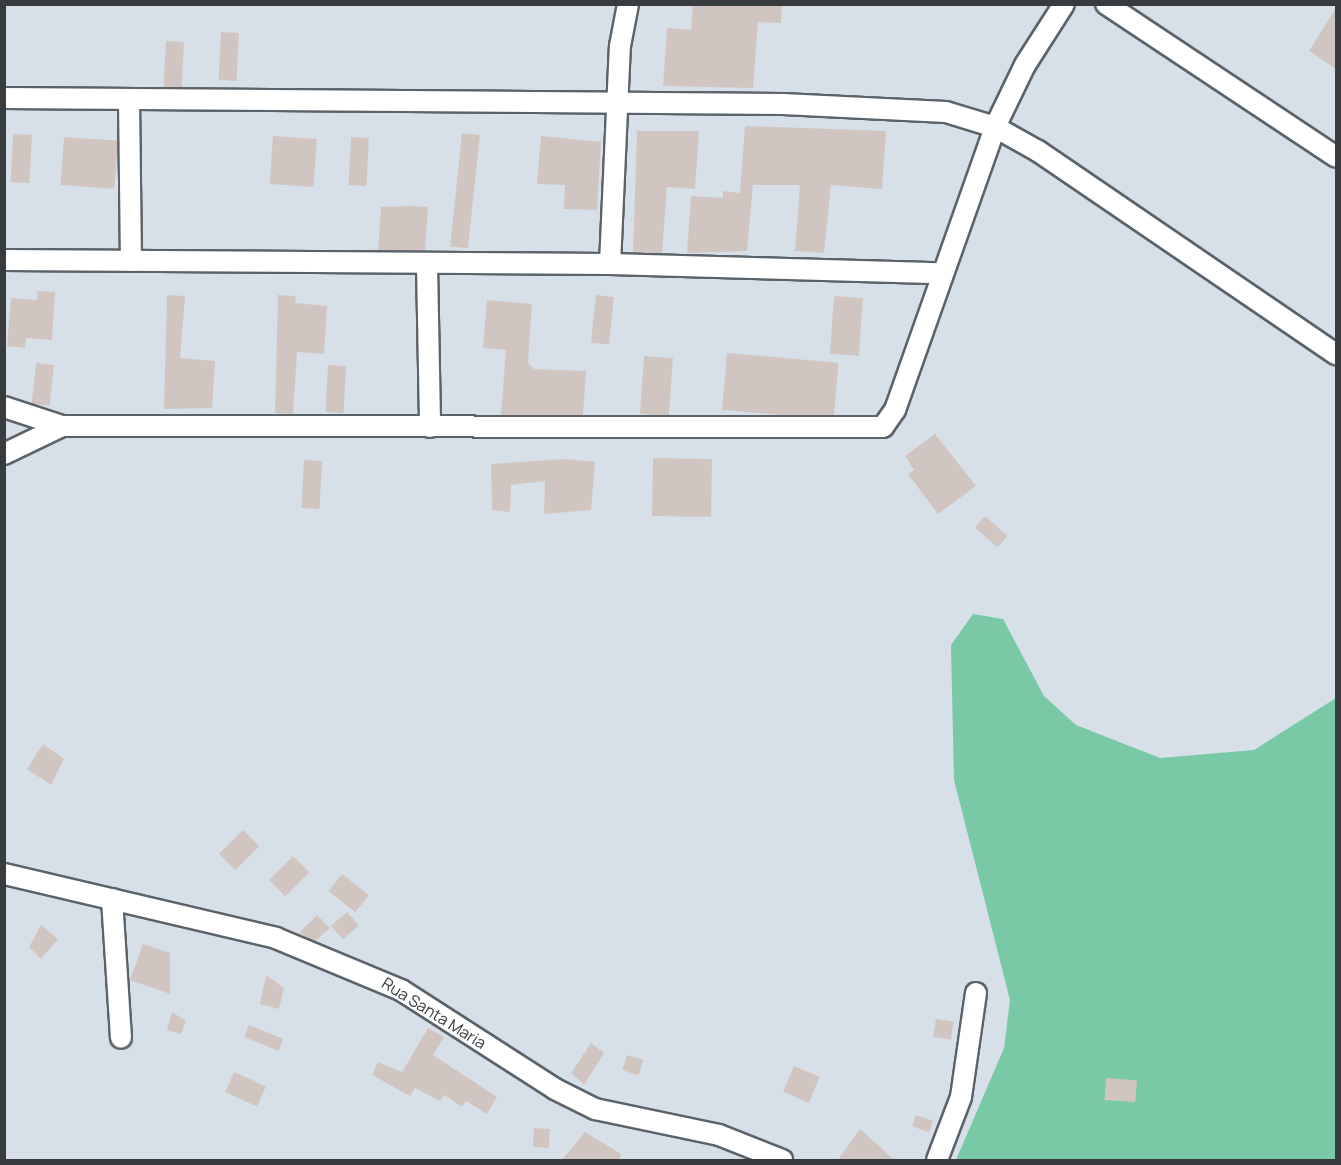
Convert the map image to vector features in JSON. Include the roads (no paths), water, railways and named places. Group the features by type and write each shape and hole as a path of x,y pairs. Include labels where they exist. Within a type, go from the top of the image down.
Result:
{"street":[{"path":"610,264 616,102 628,4"},
{"path":"4,407 62,426 430,426 876,430 895,410 940,273 995,127 1025,65 1064,4"},
{"path":"1106,4 1336,157"},
{"path":"4,98 896,106 995,127 1336,354"},
{"path":"129,99 131,261"},
{"path":"4,260 427,265 610,264 940,273"},
{"path":"427,265 430,426"},
{"path":"4,454 62,426"},
{"name":"Rua Santa Maria","path":"4,874 276,938 366,972 555,1089 595,1108 719,1135 782,1161"},
{"path":"112,899 121,1038"},
{"path":"937,1161 961,1097 976,993"}]}
